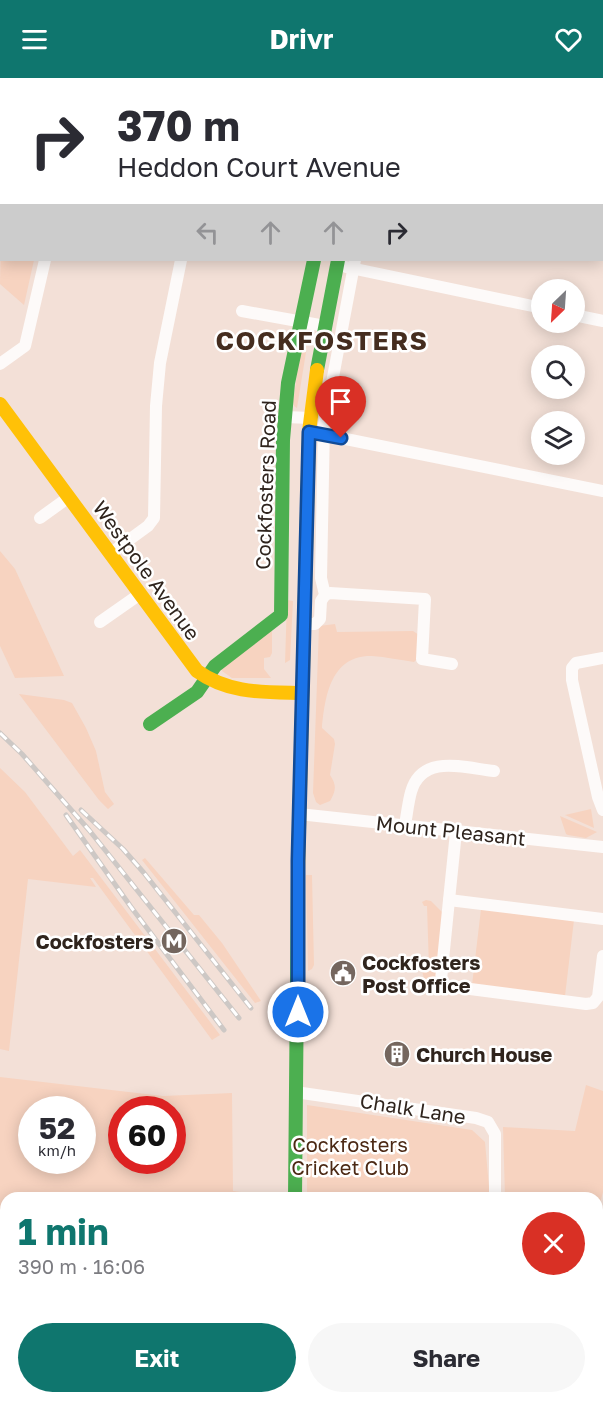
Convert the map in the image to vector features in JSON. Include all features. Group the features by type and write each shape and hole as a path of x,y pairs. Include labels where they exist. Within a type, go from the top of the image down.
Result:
{"street":[{"path":"0,363 25,346 45,261"},
{"path":"111,553 148,526 154,518 156,406 160,363 181,261"},
{"name":"Cockfosters Road","path":"150,724 197,692 215,666 281,615 285,417 288,383 314,261"},
{"path":"295,1192 299,814 310,425 315,382 337,262 531,305"},
{"path":"304,624 315,624 320,620 321,601 325,595 321,578 324,435 354,264"},
{"path":"242,311 325,326"},
{"path":"585,317 603,321"},
{"name":"Westpole Avenue","path":"0,404 189,662 206,679 219,686 236,690 302,693"},
{"path":"285,417 310,425 324,435 603,491"},
{"path":"40,518 69,497"},
{"path":"100,622 140,594"},
{"path":"325,595 425,599 422,659 452,664"},
{"path":"603,658 576,663 572,668 572,680 598,797 603,810"},
{"path":"405,825 412,789 423,772 438,765 494,771"},
{"name":"Mount Pleasant","path":"299,814 603,847"},
{"path":"456,832 441,980 447,986 585,1004 593,1003 598,997 603,956"},
{"path":"448,900 603,919"},
{"name":"Chalk Lane","path":"295,1092 476,1118 488,1122 495,1134 495,1192"}],"green space":[{"path":"0,261 34,261 24,305 0,284"},
{"path":"307,331 307,346 297,408 293,402 303,334"},
{"path":"0,551 15,569 64,676 15,678 0,646"},
{"path":"287,600 293,601 290,660 285,663"},
{"path":"335,624 337,632 413,631 419,635 417,659 414,662 372,656 358,657 347,662 333,680 325,703 322,728 334,739 330,775 335,788 330,801 320,805 316,802 313,793 319,626"},
{"path":"272,630 272,653 270,657 264,658 264,669 271,678 232,678 222,671 221,668"},
{"path":"19,694 72,703 96,751 105,792 114,804 108,809 99,800"},
{"path":"0,768 25,792 73,856 80,850 220,1035 212,1040 93,878 90,878 96,887 28,879 9,1051 0,1049"},
{"path":"591,809 594,828 565,815"},
{"path":"560,816 597,832 586,838 568,835"},
{"path":"145,858 194,915 199,915 222,943 261,1001 255,1003 142,860"},
{"path":"306,875 312,875 314,965 308,971"},
{"path":"431,901 445,915 440,985 437,989 426,983 422,970 429,968 427,906 424,906 422,902"},
{"path":"481,909 574,920 565,996 472,985"},
{"path":"0,1077 163,1096 232,1093 233,1191 240,1192 0,1192"},
{"path":"586,1085 603,1091 603,1192 505,1192 503,1127 575,1131"},
{"name":"Cockfosters Cricket Club","path":"307,1105 472,1130 485,1142 489,1192 307,1192"}],"railway":[{"path":"0,733 22,754 89,830 239,1018"},
{"path":"81,810 123,849 144,873 251,1008"},
{"path":"66,815 131,907 224,1030"}],"traffic: fast":[{"path":"150,724 197,692 215,666 281,615 283,440 288,383 314,261"},
{"path":"317,370 338,261"},
{"path":"295,1192 298,870"}],"traffic: slow":[{"path":"298,870 309,432 317,370"},
{"path":"0,404 197,671 209,679 234,688 261,692 302,693"}],"place":[{"name":"Cockfosters","path":"174,941"},
{"name":"Cockfosters Post Office","path":"343,973"},
{"name":"Church House","path":"397,1054"}],"district":[{"name":"COCKFOSTERS","path":"322,340"}],"route":[{"path":"298,1012 298,861 309,432 341,438"}]}
